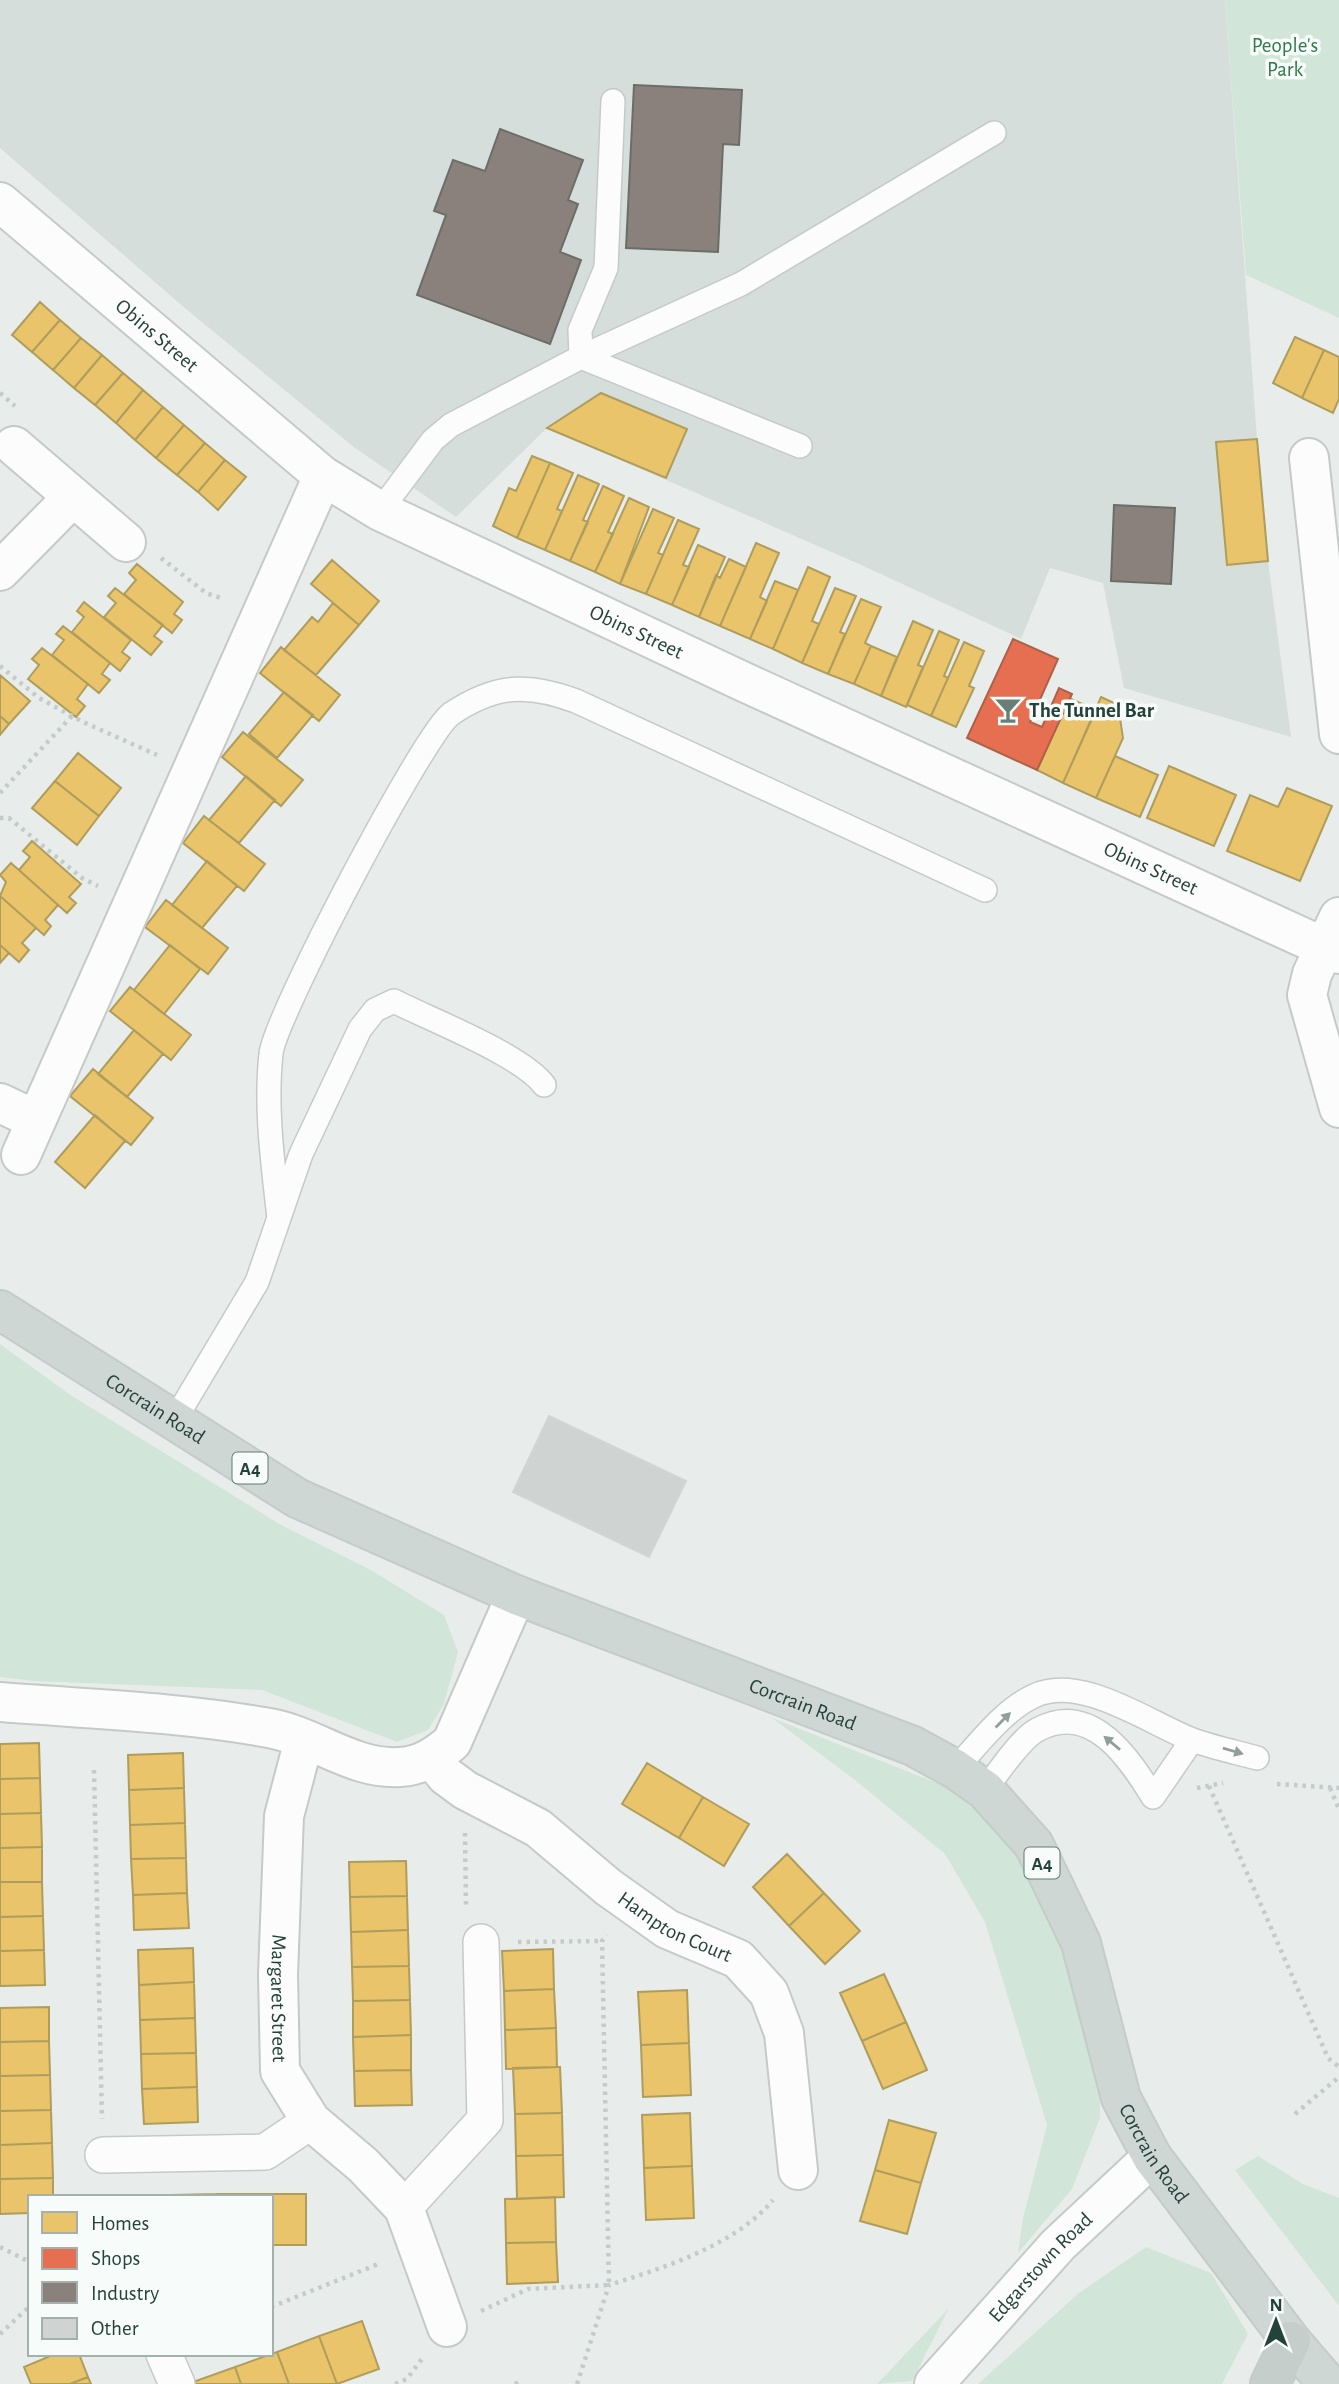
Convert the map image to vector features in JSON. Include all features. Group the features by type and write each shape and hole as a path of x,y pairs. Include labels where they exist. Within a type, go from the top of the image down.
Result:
{"highway":[{"path":"1270,2384 1291,2341"}],"main road":[{"name":"Corcrain Road","path":"0,1310 297,1498 516,1595 913,1746 970,1780 1034,1845 1081,1943 1121,2098 1152,2157 1291,2341 1328,2384"}],"street":[{"name":"Obins Street","path":"4,212 323,476 380,511 732,677 1334,939"},
{"path":"13,446 126,542"},
{"path":"1309,458 1339,734"},
{"path":"21,1155 323,476"},
{"path":"0,571 73,497"},
{"path":"1334,939 1312,974 1307,995 1339,1108"},
{"path":"0,1103 36,1120"},
{"path":"0,1702 140,1710 273,1728 365,1765 401,1768 432,1759 452,1742 516,1595"},
{"name":"Margaret Street","path":"304,1740 284,1816 278,1974 280,2071 311,2121 363,2165 404,2208 447,2327"},
{"name":"Hampton Court","path":"432,1759 446,1776 465,1790 537,1828 630,1903 667,1929 738,1959 769,1993 784,2032 798,2170"},
{"path":"404,2208 485,2120 481,1942"},
{"path":"103,2155 265,2152 311,2121"},
{"name":"Edgarstown Road","path":"934,2384 1058,2245 1152,2157"},
{"path":"165,2356 177,2384"}],"lane":[{"path":"581,357 580,330 606,268 613,101"},
{"path":"380,511 433,440 451,425 581,357 741,284 995,133"},
{"path":"581,357 800,446"},
{"path":"279,1218 270,1129 271,1051 304,975 362,859 423,751 448,716 480,698 512,689 543,689 576,701 985,890"},
{"path":"174,1421 257,1282 301,1154 360,1029 375,1010 394,1002 516,1060 535,1072 544,1085"},
{"path":"970,1780 1017,1706 1035,1695 1057,1689 1088,1692 1192,1740 1257,1758"},
{"path":"970,1780 1035,1730 1061,1721 1088,1725 1112,1740 1129,1758 1153,1797 1192,1740"}],"path":[{"path":"126,542 148,548 206,593 262,613"},
{"path":"0,666 39,698 72,716 194,771"},
{"path":"0,793 72,716"},
{"path":"0,818 9,818 82,878 134,904"},
{"path":"94,1770 103,2155"},
{"path":"1209,1786 1328,2057 1339,2067"},
{"path":"1330,1788 1339,1809"},
{"path":"465,1790 466,1942 602,1941"},
{"path":"577,2384 609,2285 602,1941 630,1903"},
{"path":"1295,2114 1339,2077"},
{"path":"447,2327 528,2289 609,2285 679,2262 759,2217 798,2170"},
{"path":"0,2247 28,2261"},
{"path":"273,2306 417,2248"},
{"path":"0,2334 28,2308"},
{"path":"514,2384 521,2381"}],"shaded area":[{"path":"0,0 1225,0 1257,439 1268,561 1291,737 1124,688 1103,583 1050,568 1021,639 859,564 547,428 456,517 355,448 186,309 0,148"}],"green space":[{"name":"People's Park","path":"1225,0 1339,0 1339,318 1246,275"},
{"path":"0,1344 72,1396 281,1525 371,1570 444,1615 458,1652 444,1704 428,1730 397,1742 262,1690 33,1681 0,1677"},
{"path":"772,1718 970,1796 1032,1874 1058,1933 1100,2086 1100,2118 1072,2189 1018,2253 1023,2218 1047,2125 985,1922 945,1854 855,1780"},
{"path":"1258,2156 1303,2184 1339,2198 1339,2306 1235,2170"},
{"path":"1146,2247 1211,2273 1248,2334 1222,2384 978,2384 1079,2293"},
{"path":"949,2308 912,2381 877,2384"}],"building: Homes":[{"path":"40,302 60,320 32,352 12,335"},
{"path":"60,320 81,338 53,370 32,352"},
{"path":"1295,337 1324,350 1302,398 1273,383"},
{"path":"81,338 102,355 74,388 53,370"},
{"path":"1324,350 1339,357 1339,399 1333,413 1302,398"},
{"path":"102,355 123,373 95,405 74,388"},
{"path":"123,373 143,390 116,423 95,405"},
{"path":"143,390 163,407 135,440 116,423"},
{"path":"601,393 687,429 666,478 547,428"},
{"path":"163,407 184,425 156,458 135,440"},
{"path":"184,425 205,443 177,475 156,458"},
{"path":"1257,439 1268,561 1227,565 1216,442"},
{"path":"205,443 225,460 198,492 177,475"},
{"path":"532,456 550,463 517,538 493,526 509,488 516,491"},
{"path":"225,460 246,477 218,510 198,492"},
{"path":"550,463 573,473 557,509 562,511 545,550 517,538"},
{"path":"578,475 599,484 583,520 588,522 570,561 545,550"},
{"path":"603,486 624,496 608,532 613,534 595,572 570,561"},
{"path":"629,498 649,507 620,584 595,572"},
{"path":"653,509 674,518 658,553 663,555 646,594 620,584"},
{"path":"678,520 699,529 683,565 689,567 672,605 646,594"},
{"path":"756,543 779,553 760,597 767,601 750,639 720,626"},
{"path":"698,545 725,557 699,617 672,605"},
{"path":"729,559 746,567 720,626 699,617 716,575 720,578"},
{"path":"332,560 379,601 359,625 311,584"},
{"path":"137,564 183,602 174,614 182,620 172,633 124,594 136,580 129,573"},
{"path":"808,567 830,577 812,621 819,624 802,663 773,649"},
{"path":"775,581 798,590 773,649 750,639"},
{"path":"115,588 163,625 154,636 162,642 151,655 104,617 116,603 108,596"},
{"path":"835,588 856,596 840,632 845,634 828,674 802,663"},
{"path":"861,599 881,607 865,643 871,646 854,684 828,674"},
{"path":"84,602 131,640 122,652 130,658 120,671 72,632 84,617 77,611"},
{"path":"333,603 359,625 316,675 284,650 312,617 318,622"},
{"path":"913,621 933,630 918,665 923,667 906,707 881,696"},
{"path":"63,626 110,663 102,674 110,680 99,693 52,655 64,640 56,634"},
{"path":"939,631 959,640 944,676 948,678 931,716 907,705"},
{"path":"964,642 984,651 969,686 974,688 956,727 931,716"},
{"path":"871,646 897,657 881,696 854,684"},
{"path":"281,647 340,695 319,721 260,673"},
{"path":"42,648 88,684 77,699 85,706 76,717 28,679 39,665 32,659"},
{"path":"0,675 30,701 9,724 0,716"},
{"path":"284,692 313,715 277,758 249,734"},
{"path":"1101,697 1118,705 1123,738 1096,798 1063,783"},
{"path":"1069,698 1096,710 1063,783 1037,770"},
{"path":"0,716 9,724 0,735"},
{"path":"243,732 303,780 281,806 222,757"},
{"path":"78,753 121,788 99,816 55,781"},
{"path":"1115,756 1158,775 1140,817 1096,798"},
{"path":"1169,766 1236,795 1214,846 1147,818"},
{"path":"246,776 275,800 239,843 209,820"},
{"path":"55,781 99,816 77,845 32,808"},
{"path":"1287,788 1332,806 1300,881 1227,851 1250,795 1278,807"},
{"path":"204,816 265,864 244,891 183,843"},
{"path":"32,841 81,884 69,897 76,903 67,913 19,870 30,857 23,851"},
{"path":"207,861 237,886 202,928 172,905"},
{"path":"11,863 58,905 45,920 51,926 44,935 0,896 6,882 0,875"},
{"path":"0,896 36,928 22,943 29,950 19,962 0,945"},
{"path":"166,900 228,948 208,974 145,927"},
{"path":"0,945 9,953 0,963"},
{"path":"170,945 200,969 164,1014 134,990"},
{"path":"130,987 191,1035 171,1060 110,1011"},
{"path":"134,1030 163,1054 127,1097 98,1074"},
{"path":"93,1069 153,1118 131,1145 70,1096"},
{"path":"95,1115 125,1141 85,1188 55,1162"},
{"path":"39,1743 40,1778 0,1779 0,1744"},
{"path":"183,1753 184,1788 129,1790 128,1755"},
{"path":"647,1763 703,1797 679,1838 622,1804"},
{"path":"40,1778 41,1813 0,1814 0,1779"},
{"path":"184,1788 185,1823 130,1825 129,1790"},
{"path":"703,1797 749,1824 724,1866 679,1838"},
{"path":"41,1813 42,1847 0,1848 0,1814"},
{"path":"185,1823 186,1858 131,1859 130,1825"},
{"path":"42,1847 42,1882 0,1882 0,1848"},
{"path":"787,1854 824,1893 789,1926 753,1887"},
{"path":"186,1858 187,1893 133,1895 131,1859"},
{"path":"406,1861 407,1896 350,1897 349,1862"},
{"path":"0,1882 42,1882 43,1916 0,1917"},
{"path":"187,1893 189,1928 134,1930 133,1895"},
{"path":"824,1893 860,1931 825,1964 789,1926"},
{"path":"407,1896 408,1930 351,1932 350,1897"},
{"path":"43,1916 44,1950 0,1951 0,1917"},
{"path":"408,1930 409,1966 352,1967 351,1932"},
{"path":"193,1948 194,1982 139,1985 138,1950"},
{"path":"553,1949 554,1989 504,1991 502,1951"},
{"path":"44,1950 45,1985 0,1986 0,1951"},
{"path":"409,1966 410,2000 353,2001 352,1967"},
{"path":"884,1974 906,2022 862,2041 840,1993"},
{"path":"194,1982 195,2018 140,2020 139,1985"},
{"path":"554,1989 556,2028 505,2030 504,1991"},
{"path":"687,1990 689,2043 641,2045 638,1992"},
{"path":"410,2000 411,2035 353,2037 353,2001"},
{"path":"49,2007 49,2041 0,2042 0,2008"},
{"path":"195,2018 196,2053 141,2054 140,2020"},
{"path":"906,2022 927,2070 883,2089 862,2041"},
{"path":"556,2028 557,2067 506,2069 505,2030"},
{"path":"411,2035 411,2070 354,2071 353,2037"},
{"path":"49,2041 50,2075 0,2076 0,2042"},
{"path":"689,2043 691,2095 643,2097 641,2045"},
{"path":"196,2053 197,2087 142,2089 141,2054"},
{"path":"560,2067 562,2113 515,2114 513,2068"},
{"path":"411,2070 412,2105 355,2106 354,2071"},
{"path":"50,2075 51,2110 0,2111 0,2076"},
{"path":"197,2087 198,2122 144,2124 142,2089"},
{"path":"51,2110 52,2143 0,2145 0,2111"},
{"path":"562,2113 563,2155 516,2156 515,2114"},
{"path":"690,2113 692,2166 644,2168 642,2115"},
{"path":"889,2120 936,2133 921,2183 875,2170"},
{"path":"52,2143 53,2178 0,2179 0,2145"},
{"path":"563,2155 564,2197 517,2199 516,2156"},
{"path":"692,2166 694,2218 646,2220 644,2168"},
{"path":"875,2170 921,2183 907,2234 860,2221"},
{"path":"53,2178 53,2195 28,2195 28,2213 0,2214 0,2179"},
{"path":"217,2194 262,2194 262,2195"},
{"path":"306,2194 306,2245 273,2245 273,2195 262,2195"},
{"path":"555,2197 556,2242 506,2243 505,2199"},
{"path":"556,2242 558,2282 507,2284 506,2243"},
{"path":"362,2321 379,2369 337,2384 319,2336"},
{"path":"319,2336 337,2384 289,2384 277,2352"},
{"path":"277,2352 289,2384 241,2384 235,2367 273,2356"},
{"path":"50,2356 80,2356 88,2377 70,2384 31,2384 24,2367"},
{"path":"235,2367 241,2384 193,2382"},
{"path":"88,2377 91,2384 70,2384"}],"building: Shops":[{"name":"The Tunnel Bar","path":"1013,639 1058,659 1030,722 1042,727 1059,688 1072,694 1037,770 967,738"}],"building: Industry":[{"path":"634,85 742,90 739,145 723,144 718,252 626,248"},
{"path":"500,129 583,160 568,200 578,204 560,252 581,260 550,344 417,295 446,215 434,211 453,160 485,171"},
{"path":"1114,505 1175,508 1171,584 1111,581"}],"building: Other":[{"path":"549,1416 686,1481 649,1557 513,1492"}],"place":[{"name":"The Tunnel Bar","path":"1008,710"}]}
